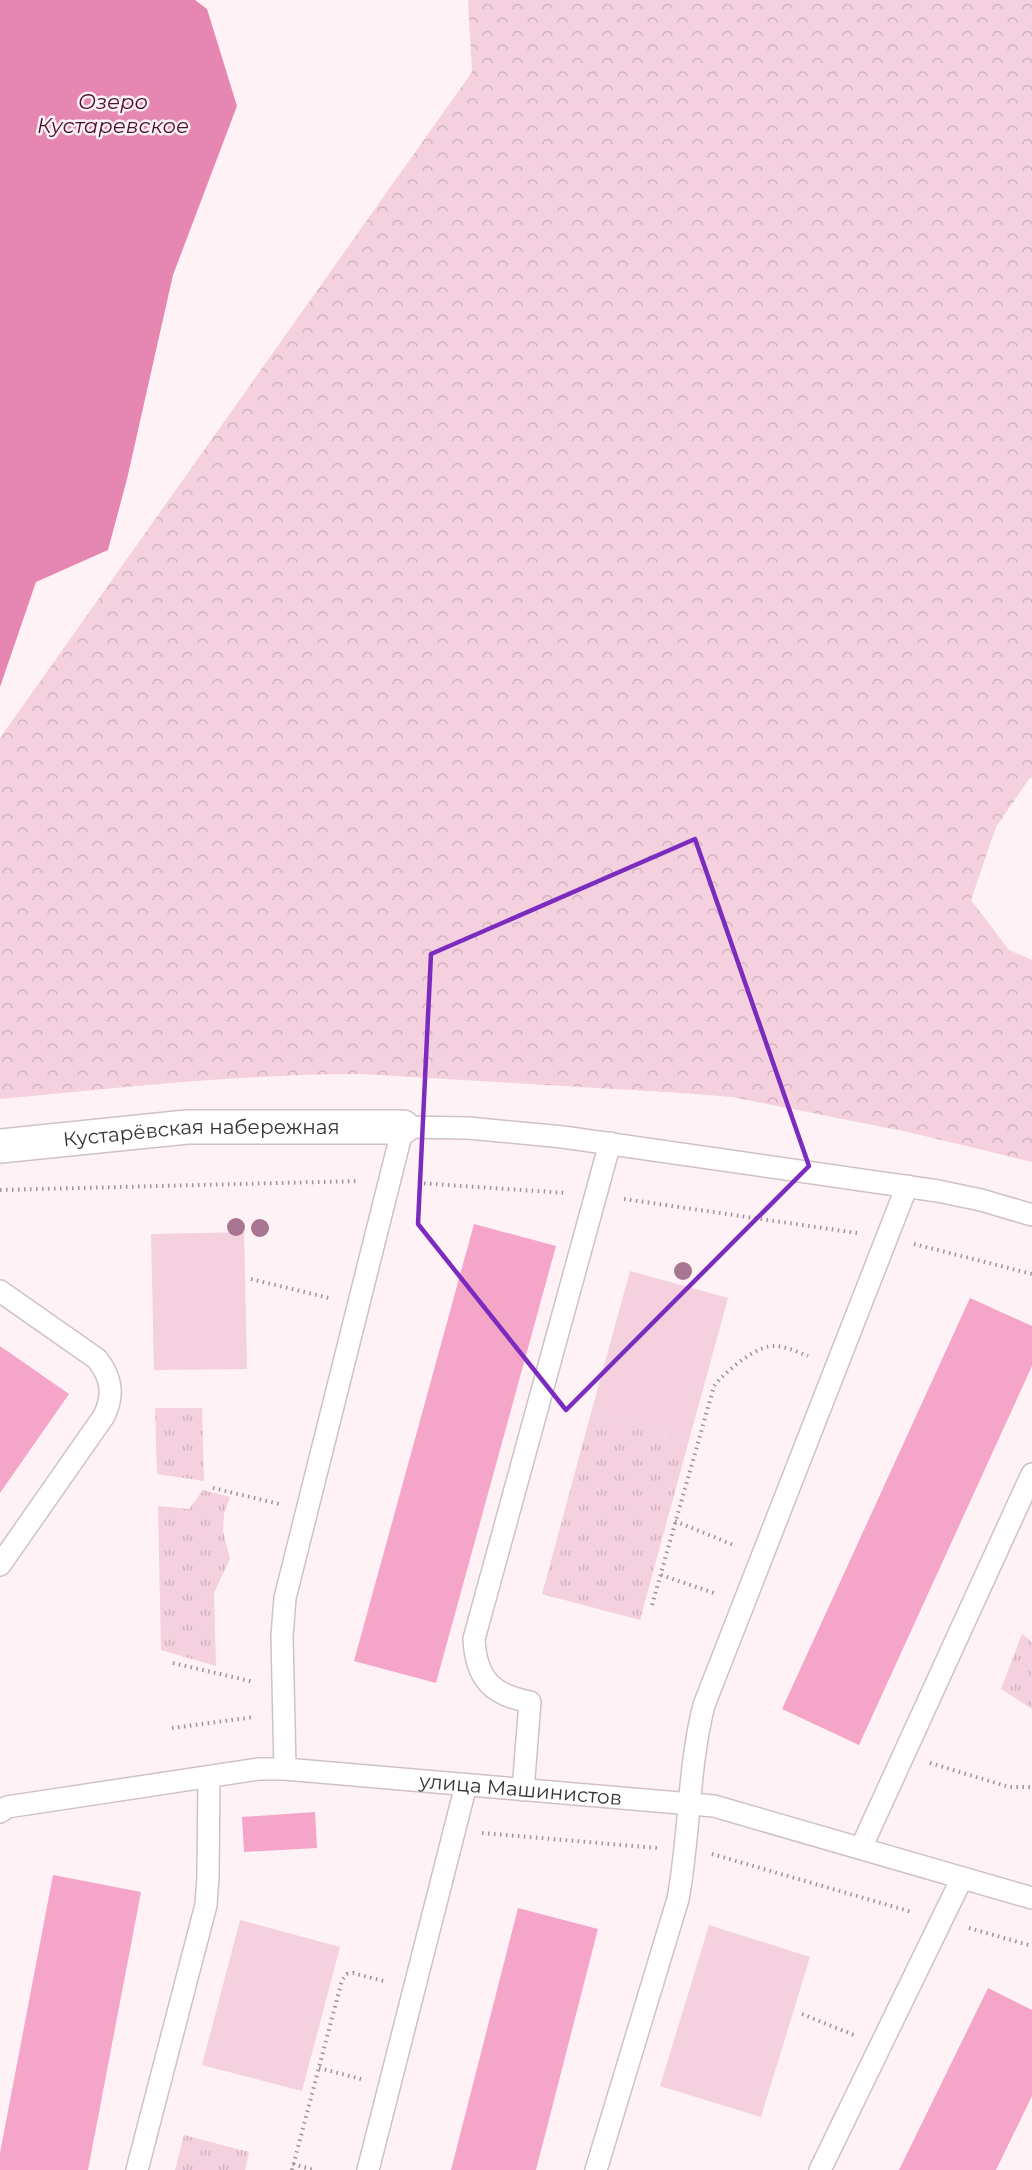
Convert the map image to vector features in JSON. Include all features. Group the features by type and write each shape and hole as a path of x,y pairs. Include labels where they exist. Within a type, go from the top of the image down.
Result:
{"street":[{"name":"Кустарёвская набережная","path":"0,1146 187,1127 403,1127"}],"lane":[{"path":"285,1769 282,1636 285,1598 403,1127 502,1131 610,1143 907,1186 981,1200 1032,1215"},
{"path":"523,1790 530,1702 510,1698 496,1690 486,1680 475,1654 474,1639 610,1143"},
{"path":"596,2170 678,1899 686,1851 697,1739 704,1705 907,1186"},
{"path":"0,1291 97,1359 105,1369 111,1391 110,1404 104,1416 0,1565"},
{"path":"861,1848 1032,1474"},
{"name":"улица Машинистов","path":"0,1811 7,1807 209,1777 264,1769 285,1769 722,1808 1032,1898"},
{"path":"137,2170 206,1905 209,1777"},
{"path":"368,2170 466,1785"},
{"path":"820,2170 962,1878"}],"path":[{"path":"0,1190 389,1181 596,1195 887,1238 1032,1274"},
{"path":"251,1279 358,1305"},
{"path":"652,1605 710,1394 724,1374 762,1347 769,1346 789,1348 836,1367"},
{"path":"213,1488 306,1511"},
{"path":"675,1521 762,1556"},
{"path":"661,1575 743,1604"},
{"path":"173,1663 284,1689"},
{"path":"172,1728 284,1713"},
{"path":"903,1755 1009,1787 1032,1786"},
{"path":"454,1830 686,1851 722,1857 1032,1946"},
{"path":"292,2170 344,1977 352,1973 414,1989"},
{"path":"802,2014 880,2046"},
{"path":"319,2068 389,2086"},
{"path":"293,2164 314,2170"}],"highlighted area":[{"path":"695,839 809,1166 566,1410 418,1224 431,954"}],"green space":[{"path":"468,0 1032,0 1032,777 996,827 971,900 1009,950 1032,960 1032,1162 908,1132 732,1097 682,1093 361,1074 225,1079 0,1099 0,738 472,72"},
{"path":"244,1232 247,1369 154,1370 151,1234"},
{"path":"630,1271 728,1298 689,1440 591,1413"},
{"path":"155,1408 202,1408 204,1481 157,1474"},
{"path":"591,1413 689,1440 640,1620 542,1594"},
{"path":"203,1490 230,1497 224,1514 223,1531 230,1559 214,1593 216,1666 161,1650 158,1506 189,1509"},
{"path":"1022,1634 1032,1642 1032,1709 1001,1689"},
{"path":"240,1920 340,1947 302,2091 202,2065"},
{"path":"709,1925 810,1957 761,2117 660,2086"},
{"path":"184,2135 249,2152 245,2170 175,2170"}],"water":[{"name":"Озеро Кустаревское","path":"0,0 195,0 207,9 237,106 173,275 127,479 108,550 36,582 0,687"}],"building":[{"path":"474,1224 556,1246 436,1683 354,1661"},
{"path":"970,1298 1032,1326 1032,1366 859,1745 782,1709"},
{"path":"0,1346 69,1394 0,1493"},
{"path":"315,1812 317,1848 244,1852 242,1817"},
{"path":"53,1875 141,1892 88,2170 0,2170 0,2153"},
{"path":"518,1908 598,1929 536,2170 451,2170"},
{"path":"988,1988 1032,2010 1032,2096 996,2170 899,2170"}]}
